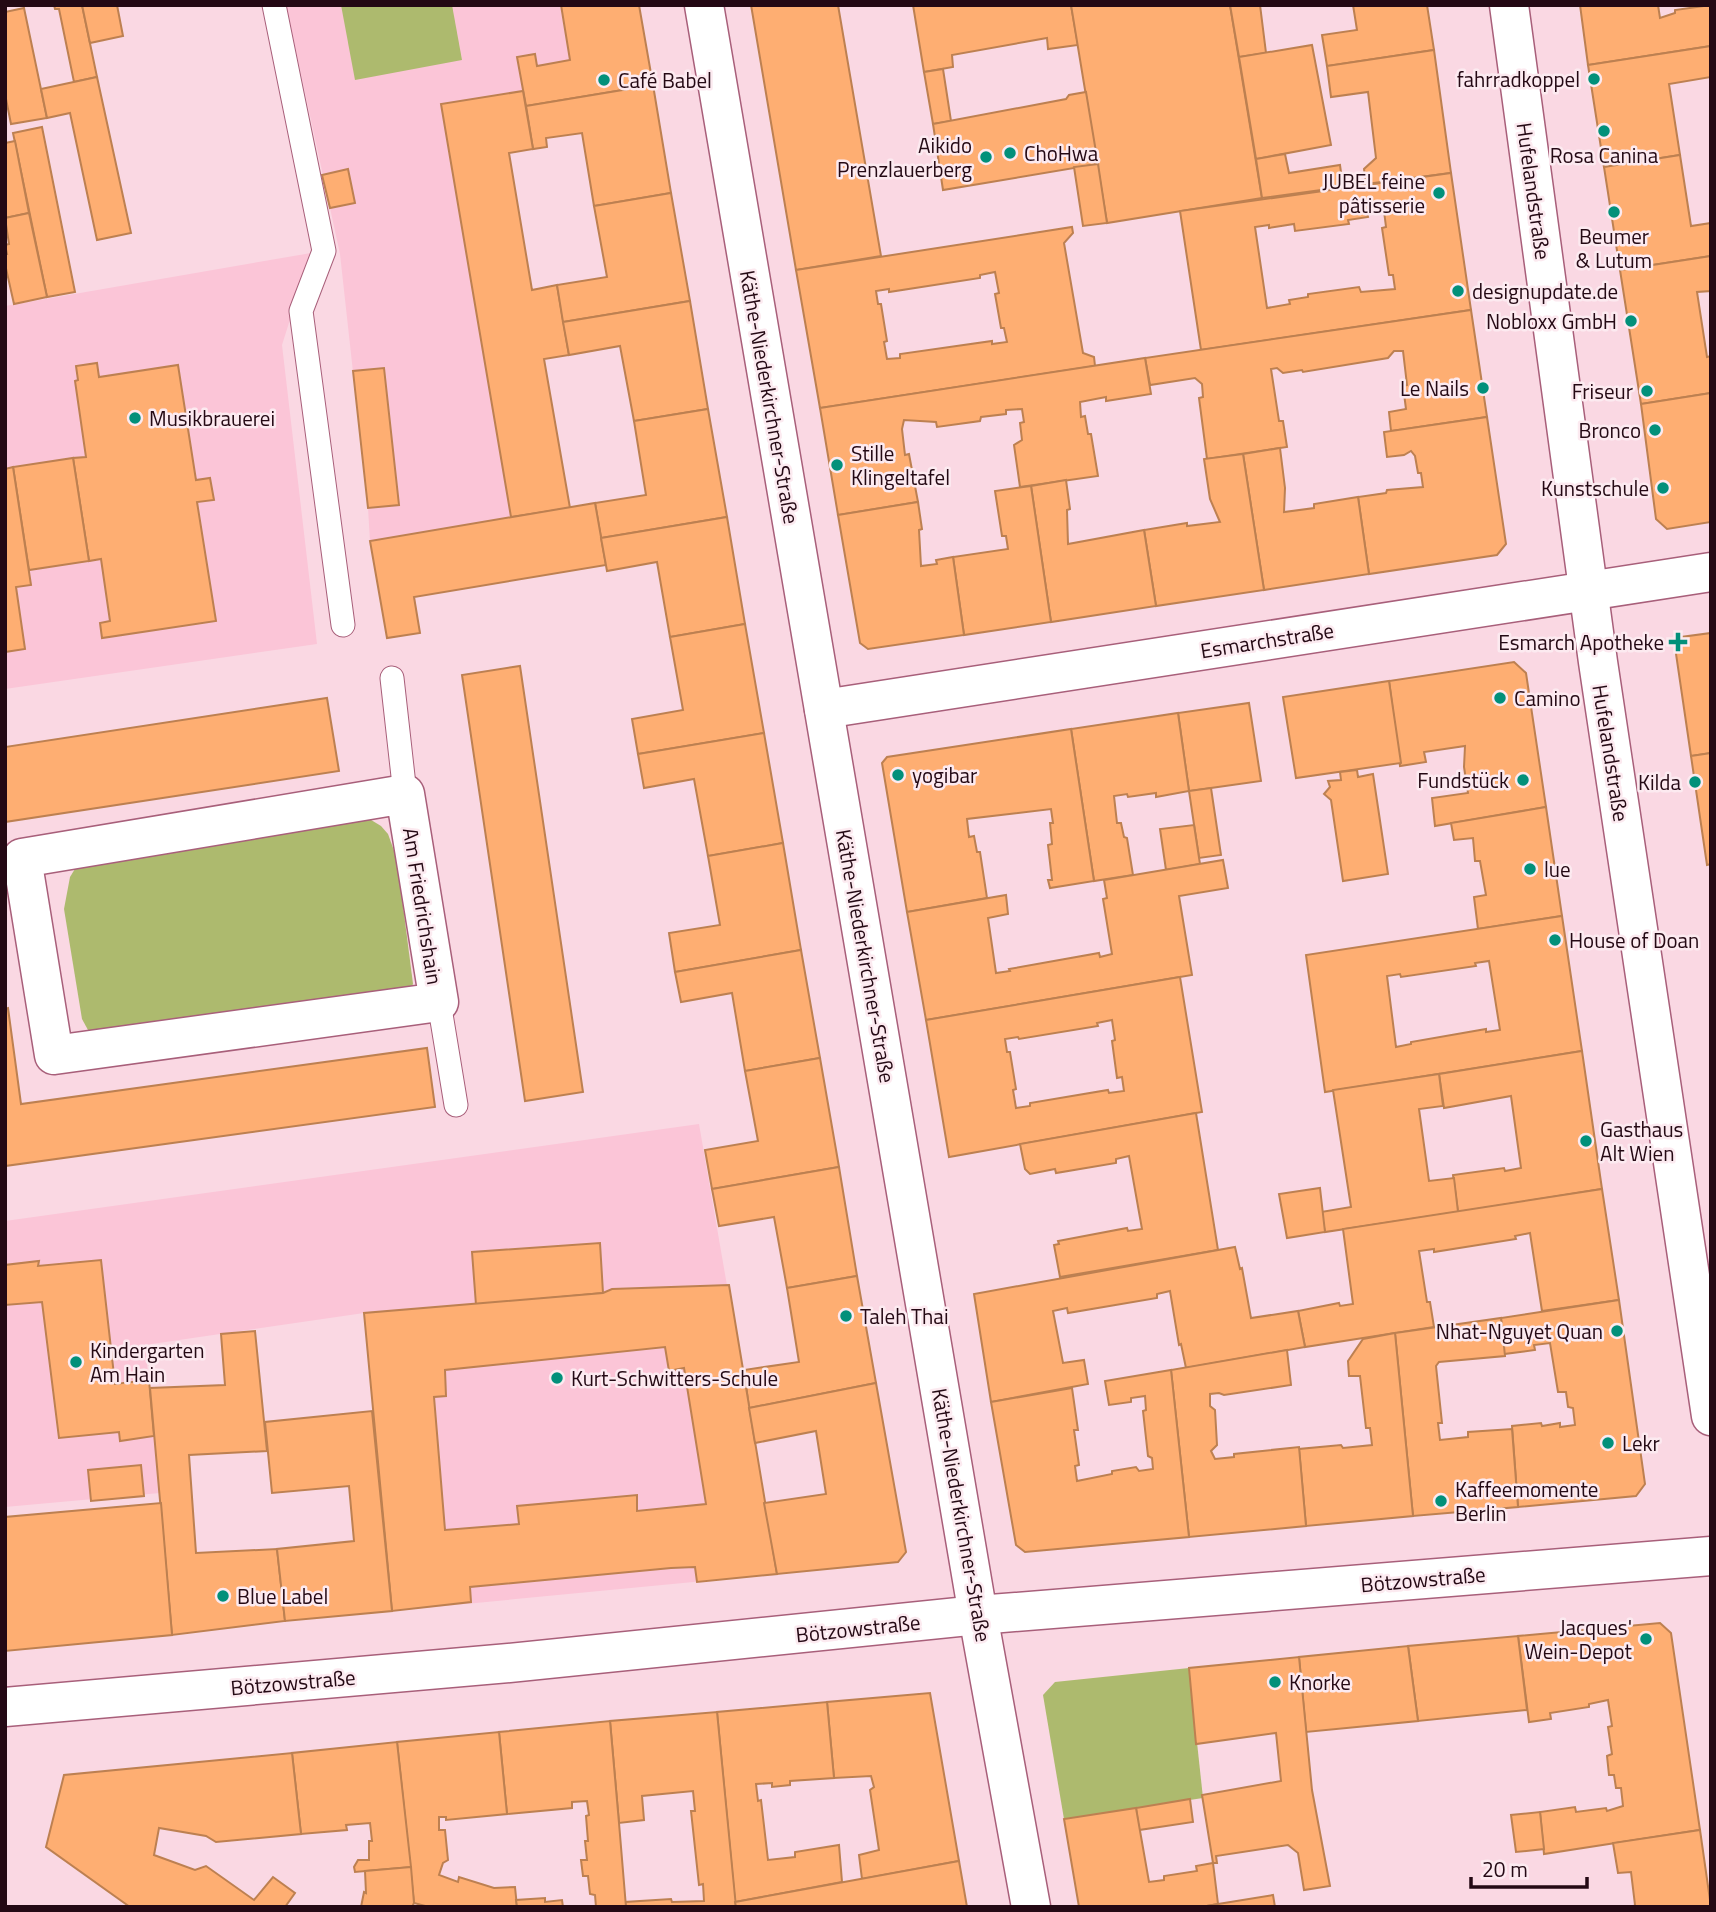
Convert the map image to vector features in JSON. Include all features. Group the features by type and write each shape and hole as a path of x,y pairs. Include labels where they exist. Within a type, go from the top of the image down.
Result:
{"street":[{"name":"Käthe-Niederkirchner-Straße","path":"704,5 978,1615 1031,1907"},
{"name":"Hufelandstraße","path":"1508,5 1588,591 1711,1416"},
{"name":"Esmarchstraße","path":"824,709 1711,572"},
{"name":"Am Friedrichshain","path":"405,794 439,1002 54,1055 21,950 22,858 405,794"},
{"name":"Bötzowstraße","path":"5,1707 509,1663 978,1615 1711,1556"}],"lane":[{"path":"274,5 324,251 301,311 343,625"},
{"path":"392,678 405,794"},
{"path":"439,1002 456,1105"}],"shaded area":[{"path":"286,5 560,5 570,60 537,66 535,54 517,57 533,149 509,153 532,289 557,285 569,355 544,359 570,507 595,503 606,565 415,597 420,633 387,638 370,541 340,254"},
{"path":"311,253 282,345 317,644 5,689 5,306"},
{"name":"Kurt-Schwitters-Schule","path":"699,1124 777,1574 392,1611 364,1313 145,1345 160,1493 5,1507 5,1221"}],"green space":[{"path":"341,5 452,5 462,60 355,80"},
{"path":"363,815 381,826 388,834 397,859 413,984 410,990 96,1037 88,1030 82,1019 64,909 70,877 78,864"},
{"path":"1189,1668 1203,1798 1064,1819 1043,1695 1055,1682"}],"building":[{"path":"54,5 82,5 97,77 74,82 59,9 55,9"},
{"path":"82,5 117,5 123,36 90,43"},
{"path":"561,5 639,5 653,85 526,106 517,57 535,54 537,66 570,60"},
{"path":"751,5 838,5 881,256 796,270"},
{"path":"913,5 1071,5 1078,45 1048,49 1047,38 952,55 953,67 924,72"},
{"path":"1071,5 1230,5 1262,198 1107,223"},
{"path":"1230,5 1260,5 1266,53 1239,57"},
{"path":"1353,5 1427,5 1434,50 1327,66 1322,35 1357,30"},
{"path":"1580,5 1658,5 1660,18 1675,13 1675,10 1711,5 1711,46 1588,65"},
{"path":"24,8 47,118 11,124 5,94 5,12"},
{"path":"1312,45 1331,145 1256,159 1239,57"},
{"path":"1711,46 1711,77 1669,84 1680,155 1604,167 1588,65"},
{"path":"1434,50 1451,173 1366,184 1364,169 1376,158 1368,92 1331,97 1327,66"},
{"path":"943,69 951,121 933,124 924,72"},
{"path":"97,77 131,233 97,240 70,113 47,118 41,89"},
{"path":"653,85 671,193 594,206 582,133 546,138 547,147 533,149 526,106"},
{"path":"523,91 533,149 509,153 532,290 557,285 569,355 544,359 570,508 511,517 441,104"},
{"path":"1086,92 1098,164 943,190 933,124 1066,99 1069,95"},
{"path":"42,127 75,292 47,297 13,133"},
{"path":"15,141 29,213 5,218 5,143"},
{"path":"1285,154 1289,173 1340,165 1343,187 1262,198 1256,159"},
{"path":"1680,155 1691,226 1711,223 1711,256 1620,270 1604,167"},
{"path":"1098,164 1107,223 1083,226 1074,167"},
{"path":"348,169 355,203 330,208 322,175"},
{"path":"1451,173 1471,310 1201,350 1180,211","holes":["1384,211 1386,227 1382,228 1389,275 1393,275 1395,289 1361,292 1359,287 1308,294 1308,297 1289,300 1290,304 1267,308 1255,227 1294,224 1295,231 1349,224 1348,220 1368,217 1367,212"]},
{"path":"671,193 690,301 563,322 557,285 607,277 594,206"},
{"path":"29,213 47,297 14,304 5,264 5,245 9,244 5,218"},
{"path":"1072,227 1073,233 1064,243 1083,353 1094,357 1095,366 820,408 796,270","holes":["995,272 999,293 995,294 1001,328 1004,328 1007,342 992,344 992,341 900,354 900,358 887,359 884,342 887,341 876,291 889,289 889,292 980,278 980,275"]},
{"path":"1711,256 1711,291 1697,292 1707,357 1711,356 1711,393 1641,404 1620,270"},
{"path":"690,301 708,409 634,421 620,346 569,355 563,322"},
{"path":"1471,310 1487,417 1391,431 1389,412 1406,409 1403,386 1407,385 1403,351 1394,351 1388,358 1303,372 1283,373 1277,368 1271,369 1279,421 1283,421 1287,447 1207,459 1199,398 1203,397 1202,384 1195,378 1150,385 1145,358"},
{"path":"1145,358 1151,394 1080,402 1081,417 1085,416 1088,434 1091,434 1098,476 1020,487 1014,445 1022,440 1022,409 981,417 980,421 937,427 936,422 904,420 902,429 905,455 909,454 918,502 838,515 820,408"},
{"path":"97,363 99,377 178,365 196,480 210,478 214,500 197,502 216,621 102,638 100,623 110,621 101,559 89,561 73,458 86,457 75,381 78,380 76,366"},
{"path":"384,368 399,505 368,508 353,371"},
{"path":"1711,393 1711,522 1667,529 1656,519 1641,404"},
{"path":"708,409 727,517 601,538 595,503 646,495 634,421"},
{"path":"1487,417 1506,544 1497,555 1369,574 1358,497 1386,493 1387,490 1423,487 1421,473 1418,473 1415,456 1411,451 1404,455 1387,457 1384,432"},
{"path":"1280,448 1285,488 1284,512 1358,497 1369,574 1264,590 1243,454"},
{"path":"1243,454 1264,590 1156,606 1144,530 1187,523 1187,526 1220,522 1210,499 1204,459"},
{"path":"73,458 89,561 29,570 13,467"},
{"path":"13,467 31,585 16,587 25,649 5,652 5,469"},
{"path":"1066,480 1070,509 1067,510 1068,544 1144,530 1156,606 1051,622 1031,486"},
{"path":"1031,486 1051,622 964,635 953,557 1008,549 1006,536 1002,536 995,491"},
{"path":"918,502 922,529 919,530 921,566 937,564 936,560 953,557 964,635 868,649 860,643 838,515"},
{"path":"595,503 606,565 414,597 420,633 387,638 370,541"},
{"path":"727,517 745,624 670,637 657,562 607,571 601,538"},
{"path":"745,624 764,733 638,754 632,719 683,710 670,637"},
{"path":"1711,633 1711,753 1691,756 1675,647 1681,637"},
{"path":"1514,662 1526,673 1546,807 1435,826 1432,798 1468,793 1464,767 1465,746 1424,752 1426,762 1400,766 1389,681"},
{"path":"520,666 583,1092 525,1101 462,675"},
{"path":"1389,681 1401,763 1296,778 1283,697"},
{"path":"327,698 339,771 5,822 5,747"},
{"path":"1249,703 1261,781 1189,791 1178,713"},
{"path":"1178,713 1189,791 1156,797 1156,793 1114,796 1117,823 1121,823 1124,837 1127,838 1133,875 1094,881 1071,729"},
{"path":"1071,729 1094,881 1050,888 1048,880 1052,880 1048,845 1052,844 1051,809 967,819 969,837 974,836 977,852 980,852 987,898 907,912 882,763 887,757"},
{"path":"764,733 783,843 708,856 694,779 644,788 638,754"},
{"path":"1711,753 1711,864 1707,865 1691,756"},
{"path":"1357,770 1358,777 1373,774 1388,874 1343,881 1331,800 1324,794 1330,787 1328,781 1341,780 1340,772"},
{"path":"1211,788 1221,855 1199,858 1189,791"},
{"path":"1546,807 1562,916 1478,929 1474,897 1486,895 1480,861 1475,861 1473,838 1454,840 1451,823"},
{"path":"1194,825 1200,864 1166,870 1160,829"},
{"path":"783,843 801,950 675,972 669,933 720,925 708,856"},
{"path":"1223,860 1228,888 1179,896 1192,975 926,1020 907,912 1006,895 1008,914 988,918 996,973 1099,953 1100,957 1112,954 1103,899 1107,898 1104,880"},
{"path":"1562,916 1582,1051 1325,1092 1306,955","holes":["1489,961 1500,1030 1486,1032 1486,1029 1396,1047 1387,976 1400,974 1401,977 1476,966 1475,963"]},
{"path":"801,950 820,1058 745,1071 732,993 681,1002 675,972"},
{"path":"1180,977 1202,1112 949,1157 926,1020","holes":["1112,1020 1115,1040 1112,1041 1117,1078 1122,1077 1124,1091 1109,1093 1108,1090 1030,1103 1030,1106 1016,1108 1013,1090 1016,1089 1005,1039 1098,1026 1097,1023"]},
{"path":"8,1008 21,1104 427,1048 435,1107 5,1166 5,1009"},
{"path":"1582,1051 1602,1189 1458,1212 1453,1175 1521,1168 1511,1096 1444,1108 1439,1074"},
{"path":"820,1058 839,1167 712,1189 705,1150 758,1141 745,1071"},
{"path":"1439,1074 1443,1106 1419,1109 1429,1181 1454,1178 1458,1212 1325,1232 1321,1212 1351,1207 1333,1090"},
{"path":"1196,1113 1218,1250 1060,1277 1054,1245 1059,1244 1058,1241 1127,1228 1128,1231 1142,1229 1129,1156 1116,1159 1116,1163 1056,1173 1055,1169 1030,1174 1025,1169 1020,1144"},
{"path":"839,1167 857,1276 787,1288 774,1217 719,1226 712,1189"},
{"path":"1320,1188 1325,1232 1287,1238 1279,1194"},
{"path":"1602,1189 1619,1300 1542,1311 1530,1233 1515,1236 1516,1239 1434,1252 1434,1249 1419,1251 1434,1327 1305,1347 1298,1311 1339,1303 1340,1306 1353,1304 1343,1229"},
{"path":"600,1243 603,1293 476,1305 472,1252"},
{"path":"1235,1247 1240,1269 1242,1268 1251,1318 1298,1311 1305,1347 1186,1368 1181,1344 1179,1345 1170,1291 1157,1294 1157,1298 1068,1313 1067,1308 1053,1311 1063,1363 1084,1360 1088,1384 991,1402 974,1294"},
{"path":"101,1260 115,1384 149,1380 154,1436 120,1441 119,1432 59,1438 42,1302 5,1305 5,1265 39,1261 38,1266"},
{"path":"857,1276 876,1383 749,1408 744,1370 799,1362 787,1288"},
{"path":"729,1285 777,1574 697,1582 695,1567 671,1568 470,1587 471,1602 392,1611 364,1313 603,1293 612,1289","holes":["665,1347 669,1371 684,1368 706,1504 637,1511 637,1495 517,1506 519,1524 445,1530 434,1397 446,1396 445,1370"]},
{"path":"1619,1300 1645,1484 1636,1496 1518,1507 1512,1426 1541,1423 1542,1426 1560,1423 1560,1427 1575,1425 1573,1408 1568,1407 1566,1392 1558,1392 1550,1343 1534,1345 1535,1350 1504,1354 1501,1318"},
{"path":"1501,1318 1505,1356 1439,1362 1436,1366 1442,1423 1438,1423 1440,1440 1468,1437 1468,1432 1512,1429 1518,1507 1413,1516 1395,1333"},
{"path":"255,1331 267,1451 189,1455 196,1553 277,1549 285,1621 172,1635 150,1388 225,1385 221,1334"},
{"path":"1395,1333 1413,1516 1306,1526 1299,1449 1372,1445 1370,1428 1366,1428 1360,1376 1349,1376 1348,1361 1363,1339"},
{"path":"1287,1350 1291,1385 1224,1395 1210,1394 1210,1406 1215,1410 1217,1445 1211,1451 1215,1459 1234,1457 1234,1454 1299,1447 1306,1526 1189,1537 1171,1370"},
{"path":"1171,1370 1189,1537 1025,1552 1016,1545 991,1402 1072,1388 1078,1430 1074,1430 1079,1465 1075,1466 1077,1481 1136,1467 1139,1471 1153,1469 1152,1458 1148,1456 1143,1411 1146,1410 1145,1396 1131,1398 1131,1402 1109,1405 1105,1381"},
{"path":"876,1383 906,1552 898,1562 777,1574 764,1503 826,1494 816,1431 755,1443 749,1408"},
{"path":"372,1411 392,1611 285,1621 277,1549 354,1541 349,1486 272,1493 265,1422"},
{"path":"141,1465 144,1496 91,1501 88,1470"},
{"path":"161,1503 172,1635 5,1651 5,1517"},
{"path":"1660,1623 1671,1633 1700,1830 1544,1854 1540,1812 1575,1807 1576,1812 1606,1808 1607,1811 1623,1806 1621,1788 1616,1788 1614,1775 1609,1775 1607,1756 1612,1754 1608,1727 1612,1726 1608,1700 1589,1704 1589,1707 1550,1713 1551,1719 1529,1722 1518,1636"},
{"path":"1518,1636 1527,1710 1418,1721 1408,1646"},
{"path":"1408,1646 1418,1721 1306,1732 1299,1657"},
{"path":"1299,1657 1312,1790 1330,1886 1304,1890 1298,1853 1288,1845 1216,1856 1217,1863 1213,1863 1202,1795 1281,1781 1276,1733 1196,1744 1189,1668"},
{"path":"930,1693 959,1861 862,1879 859,1855 879,1850 870,1790 874,1787 871,1776 834,1778 827,1702"},
{"path":"827,1702 834,1778 790,1781 790,1785 772,1787 772,1783 756,1784 758,1801 761,1800 768,1860 795,1857 795,1852 839,1845 842,1882 735,1902 717,1712"},
{"path":"717,1712 736,1907 626,1907 625,1902 671,1899 672,1902 704,1901 703,1884 699,1885 691,1811 695,1811 693,1791 642,1796 644,1820 619,1823 610,1721"},
{"path":"610,1721 626,1907 596,1907 595,1895 590,1894 588,1876 583,1876 581,1860 587,1860 587,1801 572,1802 572,1808 507,1814 499,1732"},
{"path":"499,1732 507,1814 446,1820 446,1817 439,1817 439,1830 445,1830 448,1860 443,1863 439,1875 458,1882 459,1877 494,1888 515,1887 517,1907 429,1907 414,1903 397,1742"},
{"path":"397,1742 411,1867 355,1872 354,1867 358,1860 369,1860 369,1841 372,1841 370,1823 346,1825 347,1830 301,1834 292,1753"},
{"path":"292,1753 301,1834 216,1842 206,1836 159,1828 154,1855 195,1870 206,1866 254,1900 273,1877 295,1893 285,1907 130,1907 46,1847 64,1775"},
{"path":"1190,1799 1193,1822 1139,1830 1136,1808"},
{"path":"1136,1808 1149,1882 1164,1880 1164,1876 1197,1871 1196,1866 1213,1863 1218,1904 1201,1907 1079,1907 1064,1819"},
{"path":"1540,1812 1544,1849 1516,1852 1511,1815"},
{"path":"1700,1830 1711,1907 1632,1907 1635,1905 1631,1872 1618,1873 1613,1843"},
{"path":"959,1861 967,1907 736,1907 735,1902"},
{"path":"411,1867 412,1907 361,1907 364,1892 366,1893 365,1871"},
{"path":"1273,1895 1275,1907 1201,1907 1218,1904"},
{"path":"545,1898 545,1902 562,1900 563,1907 517,1907 516,1900"}],"place":[{"name":"fahrradkoppel","path":"1594,79"},
{"name":"Café Babel","path":"604,80"},
{"name":"Rosa Canina","path":"1604,131"},
{"name":"ChoHwa","path":"1010,153"},
{"name":"Aikido Prenzlauerberg","path":"986,157"},
{"name":"JUBEL feine pâtisserie","path":"1439,193"},
{"name":"Beumer & Lutum","path":"1614,212"},
{"name":"designupdate.de","path":"1458,291"},
{"name":"Nobloxx GmbH","path":"1631,321"},
{"name":"Le Nails","path":"1483,388"},
{"name":"Friseur","path":"1647,391"},
{"name":"Musikbrauerei","path":"135,418"},
{"name":"Bronco","path":"1655,430"},
{"name":"Stille Klingeltafel","path":"837,465"},
{"name":"Kunstschule","path":"1663,488"},
{"name":"Esmarch Apotheke","path":"1678,642"},
{"name":"Camino","path":"1500,698"},
{"name":"yogibar","path":"898,775"},
{"name":"Fundstück","path":"1523,780"},
{"name":"Kilda","path":"1695,782"},
{"name":"lue","path":"1530,869"},
{"name":"House of Doan","path":"1555,940"},
{"name":"Gasthaus Alt Wien","path":"1586,1141"},
{"name":"Taleh Thai","path":"846,1316"},
{"name":"Nhat-Nguyet Quan","path":"1617,1331"},
{"name":"Kindergarten Am Hain","path":"76,1362"},
{"name":"Kurt-Schwitters-Schule","path":"557,1378"},
{"name":"Lekr","path":"1608,1443"},
{"name":"Kaffeemomente Berlin","path":"1441,1501"},
{"name":"Blue Label","path":"223,1596"},
{"name":"Jacques' Wein-Depot","path":"1646,1639"},
{"name":"Knorke","path":"1275,1682"}]}
